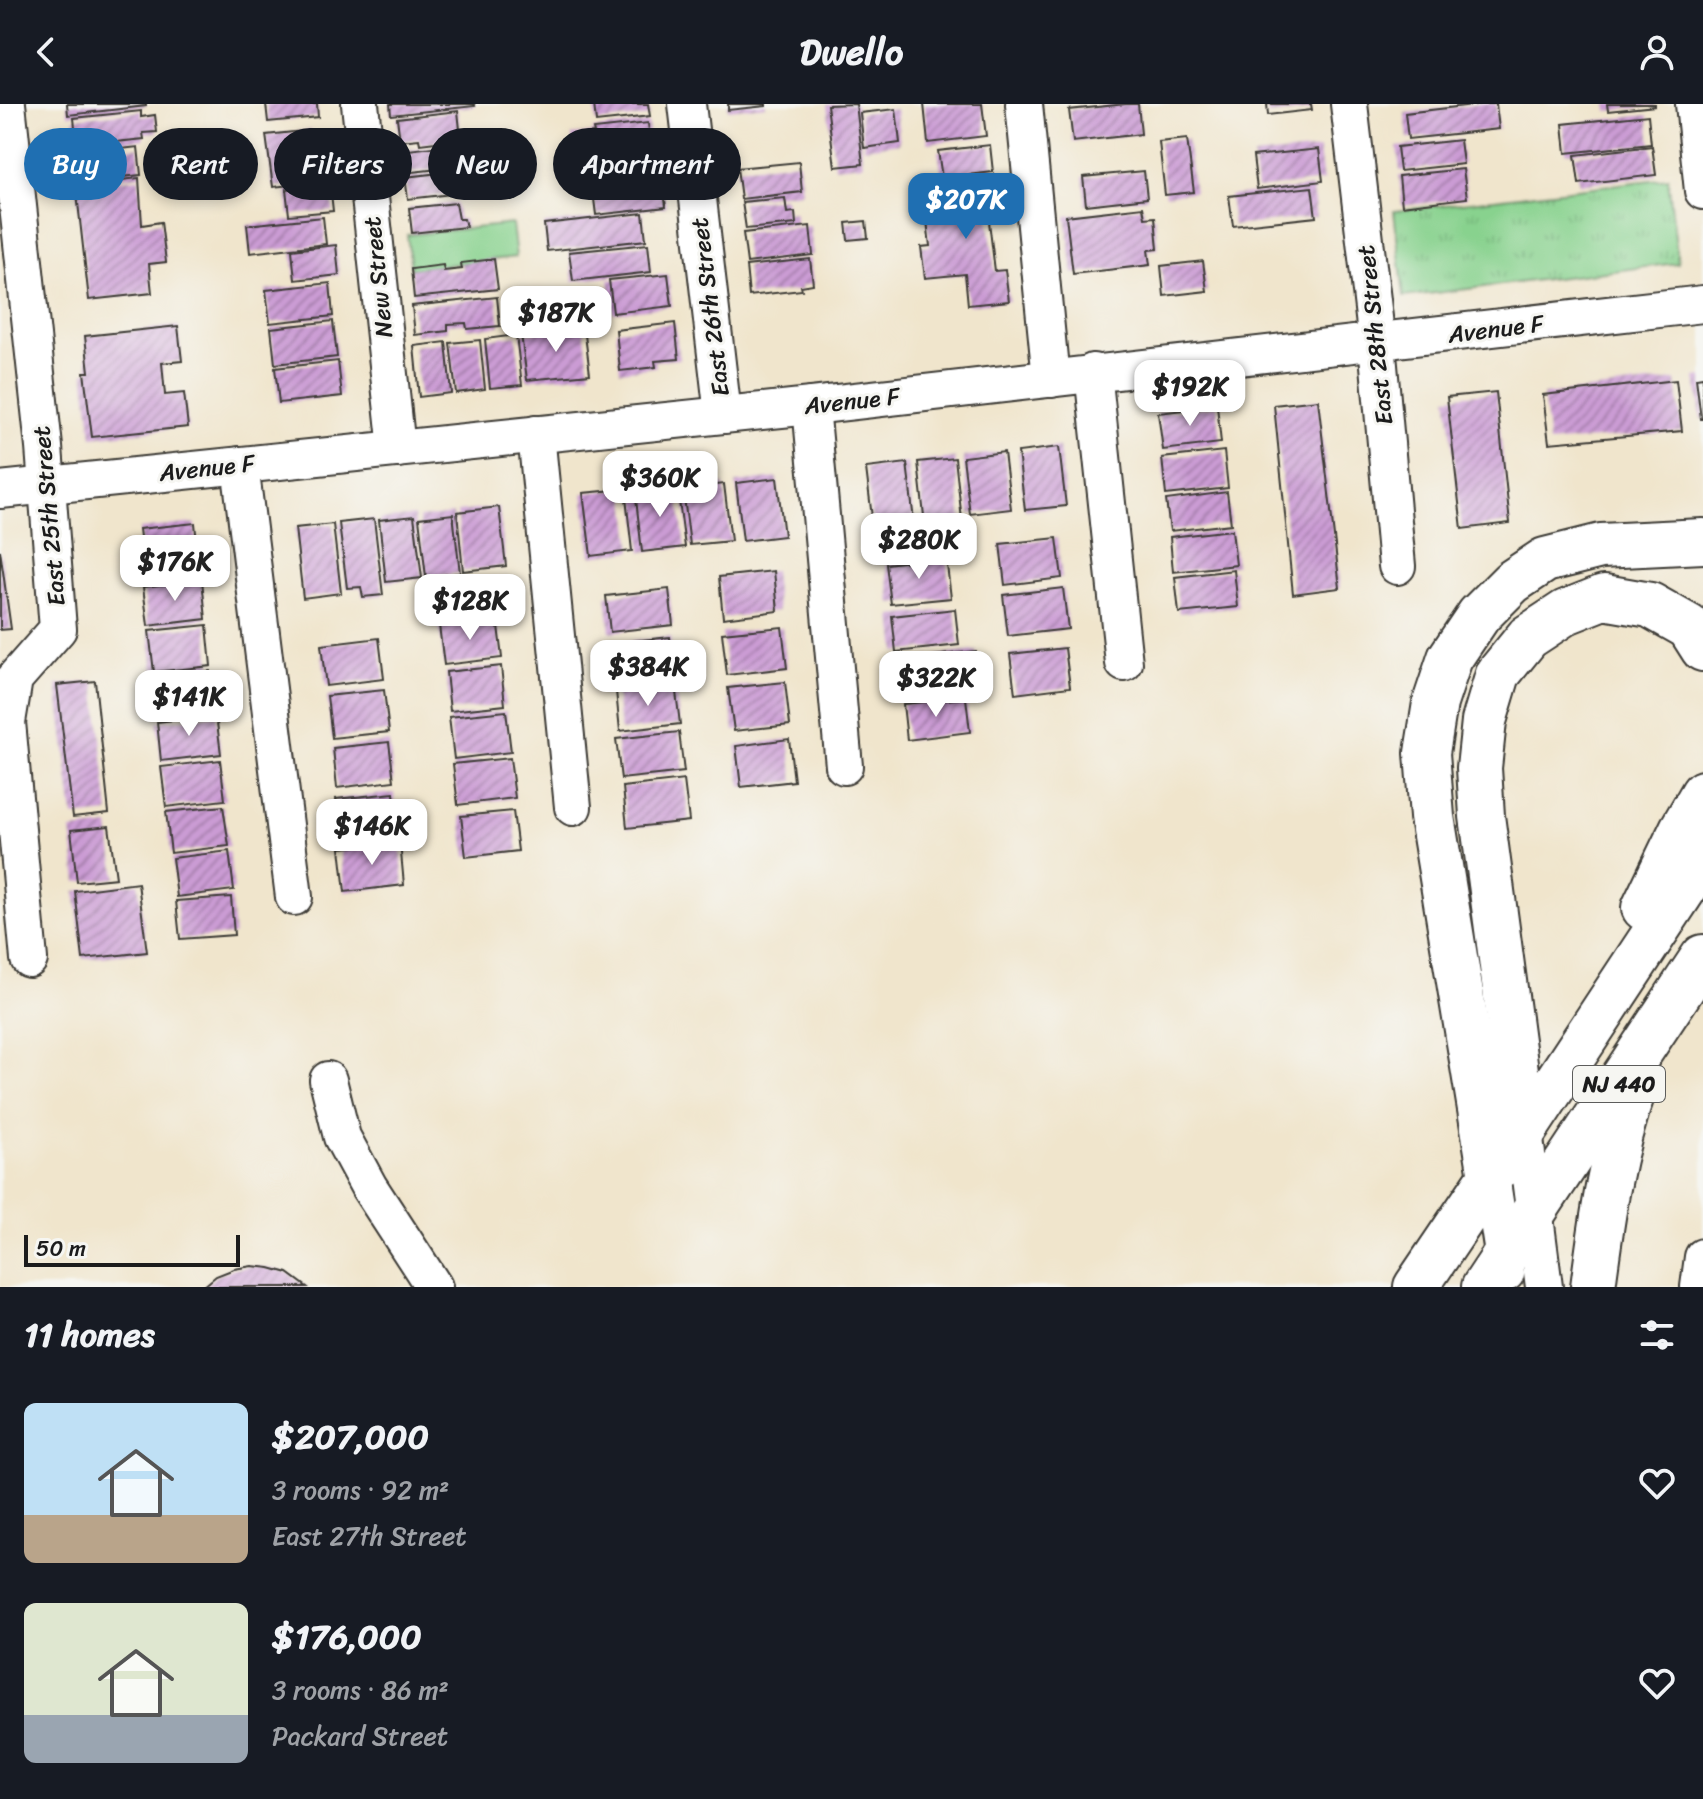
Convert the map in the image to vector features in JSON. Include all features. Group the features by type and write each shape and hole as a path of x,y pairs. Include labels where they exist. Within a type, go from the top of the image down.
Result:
{"highway":[{"path":"1491,1176 1432,817 1427,753 1439,692 1450,658 1479,615 1512,582 1545,560 1601,546 1703,541"},
{"path":"1524,1131 1480,792 1484,721 1498,674 1528,637 1566,612 1604,597 1650,605 1689,627 1703,649"},
{"path":"1573,1054 1682,829 1703,793"},
{"name":"NJ 440","path":"1416,1287 1524,1131 1703,860"},
{"path":"1593,1287 1607,1185 1623,1119 1646,1055 1703,958"},
{"name":"NJ 440","path":"1499,1277 1536,1210 1703,958"}],"street":[{"name":"East 25th Street","path":"7,104 47,485 58,629 14,679 7,722 29,959"},
{"name":"New Street","path":"360,104 397,449"},
{"name":"East 26th Street","path":"687,104 723,415"},
{"path":"1024,104 1051,379"},
{"name":"East 28th Street","path":"1349,104 1377,343 1397,566"},
{"path":"1694,104 1703,191"},
{"name":"Avenue F","path":"0,490 811,406 1703,304"},
{"path":"1093,372 1124,663"},
{"path":"811,406 844,766"},
{"path":"536,434 573,807"},
{"path":"240,465 294,897"},
{"path":"328,1080 342,1137 369,1187 434,1287"},
{"path":"1524,1131 1544,1287"},
{"path":"1491,1176 1499,1277"},
{"path":"1699,1287 1703,1257"}],"green space":[{"path":"1668,178 1678,263 1404,297 1394,211"},
{"path":"512,224 516,257 411,269 407,235"}],"building":[{"path":"67,104 146,104 146,106 68,115"},
{"path":"266,104 317,104 318,117 268,122"},
{"path":"390,104 474,104 475,106 391,115"},
{"path":"594,104 648,104 650,116 596,122"},
{"path":"728,104 766,104 766,106 728,110"},
{"path":"856,104 863,164 835,167 827,105"},
{"path":"924,104 982,104 986,136 928,143"},
{"path":"1138,104 1141,134 1073,142 1069,110"},
{"path":"1267,104 1311,104 1312,110 1268,115"},
{"path":"1496,104 1499,129 1408,139 1405,113"},
{"path":"1607,104 1655,104 1655,106 1608,111"},
{"path":"896,109 900,143 864,148 860,113"},
{"path":"141,111 141,117 155,115 157,128 143,128 143,139 127,141 127,128 75,128 74,118"},
{"path":"458,111 460,128 428,128 428,143 420,144 419,139 412,140 412,128 398,128 397,118"},
{"path":"1648,115 1651,144 1566,153 1563,124"},
{"path":"648,123 649,128 602,128"},
{"path":"274,134 274,187 273,187 266,135"},
{"path":"1187,139 1194,192 1165,195 1159,142"},
{"path":"1460,140 1463,164 1400,171 1397,147"},
{"path":"990,145 993,172 942,178 938,151"},
{"path":"1652,146 1656,175 1579,184 1575,155"},
{"path":"138,147 141,175 127,176 127,148"},
{"path":"428,148 428,170 412,172 412,150"},
{"path":"1319,149 1323,181 1257,189 1253,156"},
{"path":"799,162 802,192 741,199 741,168"},
{"path":"1463,169 1467,198 1402,206 1399,176"},
{"path":"1144,171 1147,198 1086,205 1083,177"},
{"path":"428,174 428,197 412,199 412,176"},
{"path":"993,177 997,204 987,205 995,271 1005,270 1009,301 968,305 965,274 925,278 921,247 930,246 926,212 946,210 943,182"},
{"path":"139,178 142,225 161,222 166,262 149,264 152,293 89,300 78,200 127,200 127,179"},
{"path":"1312,187 1316,217 1233,226 1229,196"},
{"path":"785,198 787,213 795,212 796,224 746,229 742,202"},
{"path":"287,200 332,200 333,211 289,215"},
{"path":"594,200 665,200 666,207 596,215"},
{"path":"456,203 459,219 464,219 466,227 412,233 409,208"},
{"path":"1143,207 1145,218 1155,217 1158,249 1148,250 1150,265 1073,274 1066,216"},
{"path":"643,213 646,240 547,251 544,224"},
{"path":"323,217 326,244 250,253 247,225"},
{"path":"866,221 868,238 848,240 846,223"},
{"path":"810,226 813,255 747,263 743,233"},
{"path":"648,244 651,272 573,281 569,252"},
{"path":"336,245 339,275 295,280 292,250"},
{"path":"494,259 498,289 414,298 411,269 443,265 444,271 462,269 461,263"},
{"path":"810,259 813,284 801,286 802,290 749,296 746,266"},
{"path":"1203,261 1207,291 1164,296 1161,266"},
{"path":"668,274 672,306 613,313 609,280"},
{"path":"330,283 333,316 270,323 266,290"},
{"path":"497,297 500,326 467,329 466,323 448,324 448,331 415,335 412,306"},
{"path":"333,321 337,357 275,364 271,328"},
{"path":"675,323 679,359 655,361 656,367 620,371 616,330"},
{"path":"178,326 182,361 162,363 165,395 184,393 188,427 92,437 84,372 89,372 85,336"},
{"path":"584,327 590,374 527,380 521,334"},
{"path":"516,335 522,385 490,388 485,339"},
{"path":"480,340 485,389 456,393 450,343"},
{"path":"446,342 451,393 419,397 414,346"},
{"path":"338,361 342,396 279,403 275,368"},
{"path":"1703,377 1703,419 1701,419 1696,378"},
{"path":"1676,380 1682,431 1549,443 1543,395"},
{"path":"1496,392 1510,523 1462,529 1447,397"},
{"path":"1318,400 1340,588 1293,594 1274,405"},
{"path":"1217,406 1221,443 1163,450 1158,413"},
{"path":"1059,447 1066,506 1025,510 1018,452"},
{"path":"1224,451 1228,488 1166,495 1162,458"},
{"path":"1004,452 1011,509 970,514 963,457"},
{"path":"955,458 962,520 925,525 918,462"},
{"path":"907,463 914,521 873,526 866,468"},
{"path":"777,478 784,536 743,541 736,483"},
{"path":"724,484 731,541 690,545 683,489"},
{"path":"677,485 685,547 642,552 635,490"},
{"path":"625,489 632,551 591,556 583,493"},
{"path":"1227,492 1231,524 1170,531 1166,500"},
{"path":"499,507 506,566 463,571 457,512"},
{"path":"453,514 460,573 426,577 419,518"},
{"path":"414,516 422,578 386,582 379,520"},
{"path":"374,519 383,595 363,597 361,587 347,588 339,523"},
{"path":"195,523 199,563 144,570 139,529"},
{"path":"333,524 341,593 303,598 295,528"},
{"path":"1232,530 1236,565 1173,572 1170,537"},
{"path":"1057,538 1062,578 1005,585 1000,544"},
{"path":"0,550 11,629 0,630"},
{"path":"946,557 951,598 891,604 886,564"},
{"path":"1234,570 1238,607 1179,613 1175,577"},
{"path":"774,571 778,611 723,618 719,577"},
{"path":"202,580 206,619 148,626 143,587"},
{"path":"1063,588 1068,629 1008,636 1003,595"},
{"path":"669,589 673,625 610,632 606,596"},
{"path":"955,609 959,645 896,652 892,616"},
{"path":"497,618 502,658 444,665 439,625"},
{"path":"207,625 211,666 154,672 149,631"},
{"path":"782,627 787,668 727,675 722,633"},
{"path":"670,637 674,676 617,682 613,643"},
{"path":"379,638 384,679 326,686 321,645"},
{"path":"1065,648 1070,687 1015,694 1010,654"},
{"path":"976,651 981,691 903,700 898,660"},
{"path":"501,666 505,705 450,711 446,672"},
{"path":"210,671 214,709 156,716 152,677"},
{"path":"95,681 109,813 73,817 57,685"},
{"path":"785,682 790,725 734,731 728,688"},
{"path":"675,684 680,724 620,731 616,691"},
{"path":"384,690 389,732 332,738 327,696"},
{"path":"966,698 970,732 907,740 903,704"},
{"path":"506,711 511,752 454,759 449,717"},
{"path":"216,715 221,754 161,761 157,722"},
{"path":"679,732 684,772 621,779 616,739"},
{"path":"789,739 794,781 741,787 736,746"},
{"path":"389,742 394,781 337,788 333,748"},
{"path":"510,758 515,798 458,805 453,764"},
{"path":"220,760 225,800 166,807 161,767"},
{"path":"684,780 689,821 627,828 623,787"},
{"path":"394,793 398,833 341,839 336,799"},
{"path":"223,806 229,846 171,853 166,812"},
{"path":"513,811 518,851 466,857 461,816"},
{"path":"109,826 116,878 77,882 71,830"},
{"path":"400,842 404,885 345,892 340,848"},
{"path":"229,851 234,890 177,897 172,858"},
{"path":"138,883 147,952 83,959 75,891"},
{"path":"231,897 234,935 180,939 176,901"},
{"path":"252,1266 288,1273 307,1287 203,1287 216,1276"}]}
